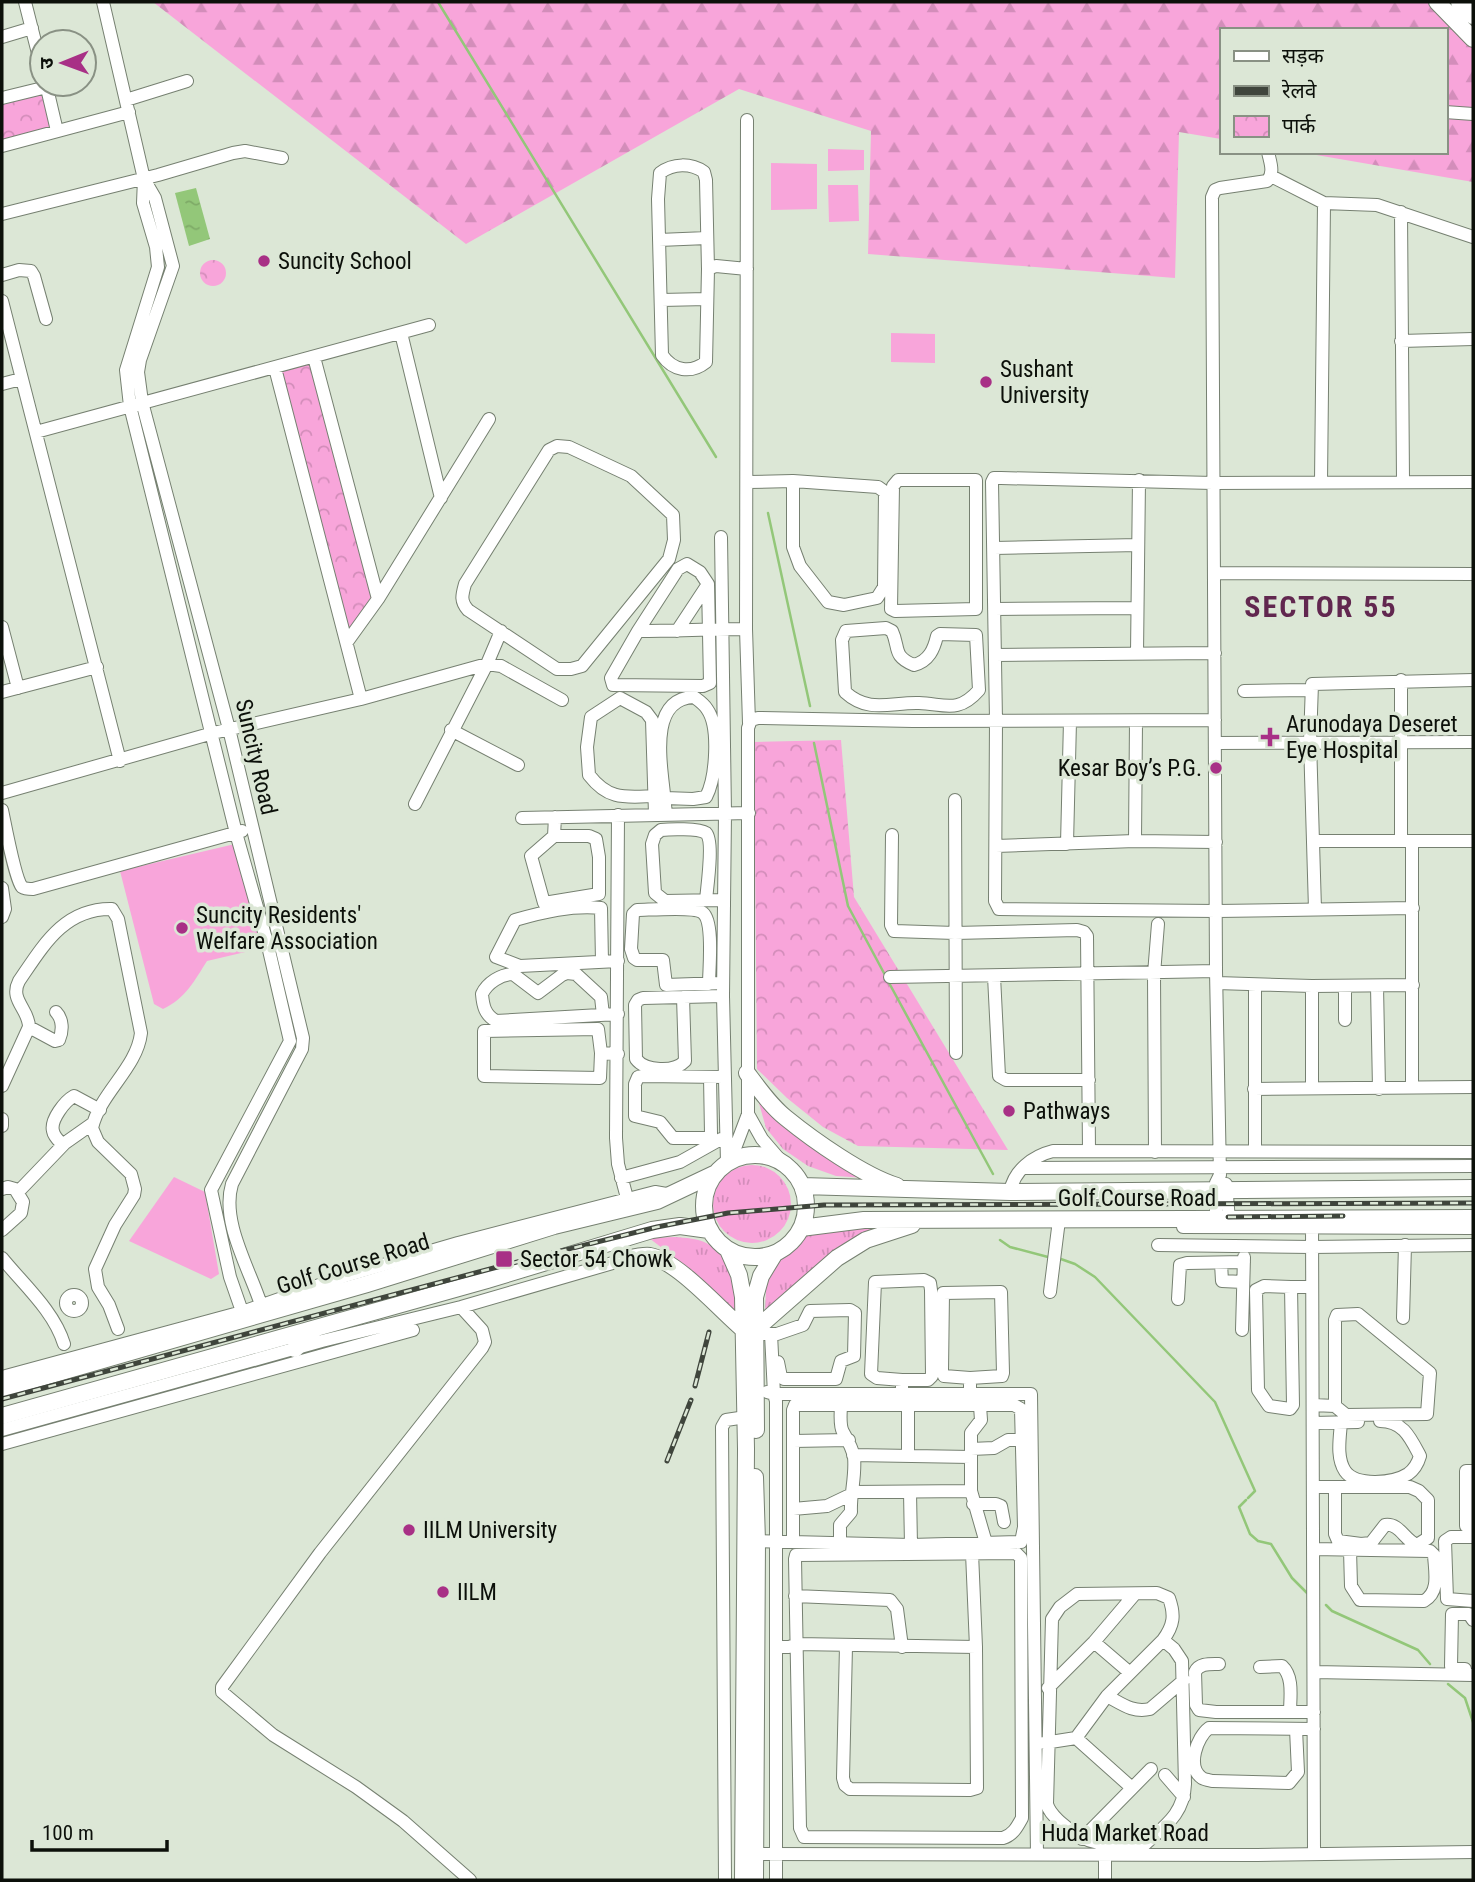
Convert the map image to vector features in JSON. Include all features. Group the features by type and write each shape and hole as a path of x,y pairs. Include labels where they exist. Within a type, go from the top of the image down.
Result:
{"main road":[{"path":"1459,2 1473,16"},
{"path":"1440,3 1473,39"},
{"path":"747,1073 785,1118 842,1157 880,1179 908,1190"},
{"path":"757,1154 780,1161 794,1172 802,1186 806,1200 801,1228 790,1243 775,1253 751,1257 728,1250 709,1230 704,1216 707,1187 714,1174 729,1161 757,1154"},
{"name":"Golf Course Road","path":"2,1389 554,1226 635,1208 673,1195 714,1174"},
{"name":"Golf Course Road","path":"802,1186 1010,1192 1221,1180 1473,1188"},
{"name":"Golf Course Road","path":"801,1228 864,1220 1059,1223 1222,1220 1312,1223 1473,1218"},
{"path":"755,1880 748,1854 743,1762 746,1417 761,1332 837,1258 866,1240 932,1220"},
{"path":"2,1416 619,1242 652,1230 680,1226 709,1230"},
{"path":"619,1242 623,1260 646,1256 661,1259 761,1332"},
{"path":"728,1250 739,1275 743,1297 761,1332"},
{"path":"743,1880 748,1854 755,1644 756,1392 761,1332 755,1297 761,1276 775,1253"},
{"path":"295,1349 315,1328"}],"street":[{"path":"25,2 32,28"},
{"path":"2,1377 243,1316 211,1198 212,1185 288,1048 290,1038 268,946 236,833 126,370 158,267 156,247 143,203 144,179 103,2"},
{"path":"2,37 28,29"},
{"path":"2,146 57,131 128,106 187,81"},
{"path":"2,98 28,91"},
{"path":"49,98 57,131"},
{"path":"1447,112 1473,114"},
{"path":"729,1161 748,1114 747,120"},
{"path":"2,214 144,179 233,153 245,151 282,158"},
{"path":"1268,154 1271,176"},
{"path":"694,166 704,172 706,180 708,269 706,362 698,368 676,369 668,364 662,355 659,240 660,173 668,167 694,166"},
{"path":"1271,176 1324,203 1377,205 1473,237"},
{"path":"1222,1220 1217,977 1212,197 1214,190 1262,184 1271,176"},
{"name":"Suncity Road","path":"144,179 155,198 173,266 140,360 136,404 229,729 303,1038 302,1049 232,1184 228,1198 232,1228 263,1310"},
{"path":"1321,482 1324,203"},
{"path":"1401,212 1403,481"},
{"path":"659,240 707,238"},
{"path":"708,269 716,266 747,269"},
{"path":"2,275 19,270 31,271 46,319"},
{"path":"661,300 707,299"},
{"path":"2,303 120,761"},
{"path":"36,432 429,325"},
{"path":"401,333 441,498"},
{"path":"1401,341 1473,339"},
{"path":"314,357 378,598"},
{"path":"275,368 361,699"},
{"path":"2,384 21,379"},
{"path":"346,642 378,598 489,419"},
{"path":"557,446 569,447 631,476 673,515 674,540 669,559 582,666 557,669 501,631 468,610 461,595 465,584 549,450 557,446"},
{"path":"1413,908 1217,911 999,909 995,901 996,720 992,482 994,478 1213,483 1473,482"},
{"path":"898,480 976,480 977,538 976,609 891,609 893,486 898,480"},
{"path":"1137,654 1139,480"},
{"path":"748,482 793,481 878,486 884,492 884,587 877,598 844,606 828,602 800,566 793,547 793,481"},
{"path":"722,537 723,611 717,629 709,685 615,686 612,685 611,678 681,565 691,565 708,584 709,612 717,629 725,813 723,990 729,1161"},
{"path":"977,538 993,546"},
{"path":"977,553 993,546 1138,545"},
{"path":"1214,573 1473,574"},
{"path":"677,631 708,584"},
{"path":"994,609 1138,608"},
{"path":"709,612 746,611"},
{"path":"2,627 18,688"},
{"path":"886,628 892,631 896,650 904,660 915,665 934,649 940,634 976,635 979,690 971,699 946,707 914,703 888,707 855,700 845,692 842,640 846,631 886,628"},
{"path":"638,631 746,629"},
{"path":"415,804 501,631"},
{"path":"507,669 520,646"},
{"path":"995,655 1215,653"},
{"path":"2,793 213,733 361,699 486,664 507,669 562,700"},
{"path":"2,692 97,667"},
{"path":"1401,680 1400,741 1413,908 1412,1088"},
{"path":"1315,909 1310,741 1312,684 1473,680"},
{"path":"1244,691 1310,690"},
{"path":"660,797 652,720 646,712 625,699 614,700 591,717 587,747 589,775 619,798 660,797 693,799 706,797 713,775 713,723 708,709 694,697 677,700 668,708 662,723 660,797 660,814"},
{"path":"914,703 914,721"},
{"path":"749,723 758,718 914,721 1215,720"},
{"path":"1068,844 1070,721"},
{"path":"1135,841 1136,721"},
{"path":"451,730 518,765"},
{"path":"1216,743 1473,742"},
{"path":"955,800 956,1053"},
{"path":"2,810 17,875 22,886 33,890 251,829"},
{"path":"522,818 749,813"},
{"path":"618,815 616,1138 621,1178 627,1198"},
{"path":"554,836 589,836 596,839 599,894 544,903 531,856 554,836 555,817"},
{"path":"706,900 709,838 699,831 661,830 655,835 652,844 655,892 665,901 722,900"},
{"path":"892,835 891,925 894,931 955,933 1077,930 1087,936 1089,1150"},
{"path":"996,846 1135,841 1216,842"},
{"path":"1313,841 1473,841"},
{"path":"2,888 5,909 2,917"},
{"path":"602,962 601,908 589,907 543,912 515,920 496,957 520,966 602,962 618,961"},
{"path":"2,1086 29,1027 29,1021 16,997 19,981 57,928 74,918 112,909 118,919 141,1033 136,1051 92,1124 63,1145 18,1192"},
{"path":"709,984 709,925 704,914 684,910 637,910 633,914 631,949 634,958 663,960 666,985 709,984 723,990"},
{"path":"1156,1152 1154,974 1158,924"},
{"path":"603,1015 601,998 580,976 570,973 562,975 538,993 513,974 508,974 491,983 482,994 485,1011 496,1021 603,1015 618,1014"},
{"path":"890,977 1154,974 1217,977 1255,985 1413,985"},
{"path":"994,976 999,1076 1006,1080 1089,1080"},
{"path":"1255,985 1255,1150"},
{"path":"1312,986 1312,1088"},
{"path":"1345,986 1345,1020"},
{"path":"1377,986 1379,1089"},
{"path":"683,997 685,1061 675,1068 648,1068 642,1065 636,1059 635,1005 643,998 683,997 723,990"},
{"path":"29,1027 55,1041 59,1040 62,1024 60,1016 55,1012"},
{"path":"598,1028 601,1054 600,1078 484,1076 484,1031 598,1028"},
{"path":"601,1054 618,1054"},
{"path":"710,1077 709,1138 673,1138 657,1120 635,1116 635,1084 638,1077 710,1077 724,1077"},
{"path":"1254,1088 1473,1087"},
{"path":"63,1145 54,1135 53,1124 69,1099 74,1096 100,1110"},
{"path":"748,1114 762,1139 780,1161"},
{"path":"2,1119 2,1126"},
{"path":"92,1124 93,1135 131,1174 135,1189 95,1269 98,1287 109,1305 118,1329"},
{"path":"621,1178 680,1161 726,1135"},
{"path":"1010,1192 1013,1178 1033,1159 1045,1153 1089,1150 1473,1152"},
{"path":"1023,1168 1221,1180 1473,1166"},
{"path":"2,1189 8,1187 18,1192 23,1202 23,1208 2,1230"},
{"path":"263,1310 345,1276 551,1217 654,1192 673,1195"},
{"path":"1050,1292 1059,1223 1312,1223 1473,1228"},
{"path":"1312,1223 1314,1853"},
{"path":"1158,1245 1473,1245"},
{"path":"1404,1318 1405,1245"},
{"path":"1242,1330 1244,1246"},
{"path":"2,1258 51,1316 61,1332 64,1344"},
{"path":"2,1430 295,1349 461,1307 623,1260"},
{"path":"1178,1299 1180,1265 1244,1262"},
{"path":"1221,1263 1222,1281 1243,1282"},
{"path":"756,1392 774,1394 902,1386 928,1380 932,1376 931,1290 930,1283 924,1280 875,1282 871,1374 902,1386 970,1393 1026,1392 1032,1396 1037,1854"},
{"path":"1292,1287 1293,1405 1284,1410 1269,1406 1258,1390 1256,1290 1259,1286 1312,1287"},
{"path":"51,1316 67,1307 68,1297 76,1295 80,1298 98,1287"},
{"path":"1001,1292 1002,1376 970,1378 944,1376 943,1293 1001,1292"},
{"path":"461,1307 482,1330 485,1342 482,1348 320,1553 222,1687 222,1692 273,1735 356,1787 403,1821 470,1880"},
{"path":"849,1310 855,1313 854,1356 841,1361 836,1379 784,1379 761,1332 803,1325 810,1311 849,1310"},
{"path":"1313,1405 1335,1406 1346,1415 1427,1414 1430,1373 1358,1314 1337,1315 1335,1406"},
{"path":"2,1444 413,1330"},
{"path":"761,1332 776,1401 776,1880"},
{"path":"970,1378 970,1393"},
{"path":"840,1544 840,1524 850,1512 854,1485 853,1455 842,1428 841,1404"},
{"path":"757,1541 840,1544 911,1545 1021,1542 1022,1440 1019,1406 795,1405 793,1542"},
{"path":"908,1406 908,1457"},
{"path":"980,1406 981,1420 972,1430 971,1491 986,1543"},
{"path":"725,1880 722,1427 730,1418 746,1417"},
{"path":"1313,1423 1341,1422 1393,1422 1410,1438 1420,1456 1417,1465 1410,1473 1398,1479 1368,1480 1351,1477 1339,1458 1341,1422"},
{"path":"793,1441 849,1440"},
{"path":"853,1455 908,1457 971,1453 994,1448 1008,1440 1022,1440"},
{"path":"1473,1471 1466,1471 1466,1526 1473,1526"},
{"path":"1313,1487 1335,1486 1410,1487 1428,1500 1428,1538 1417,1545 1411,1543 1396,1527 1385,1525 1371,1543 1338,1541 1335,1534 1335,1486"},
{"path":"793,1509 827,1506 851,1493 971,1491"},
{"path":"910,1492 911,1545"},
{"path":"974,1504 1001,1506 1004,1521"},
{"path":"982,1522 1023,1521"},
{"path":"1473,1537 1447,1538 1445,1541 1447,1599 1473,1601"},
{"path":"1313,1549 1430,1550 1434,1555 1435,1591 1432,1597 1424,1601 1360,1600 1351,1586 1350,1550"},
{"path":"846,1646 843,1782 850,1789 864,1790 976,1788 976,1647 972,1553"},
{"path":"1016,1553 1021,1558 1021,1818 1014,1831 1007,1836 808,1838 802,1835 795,1595 795,1559 800,1554 1016,1553"},
{"path":"1076,1738 1108,1696 1171,1629 1175,1614 1169,1598 1157,1593 1077,1594 1060,1607 1051,1626 1048,1808 1070,1832 1083,1839 1113,1846 1143,1846 1179,1812 1184,1797 1182,1661 1174,1649 1163,1640"},
{"path":"795,1595 890,1600 897,1608 902,1647"},
{"path":"1048,1689 1094,1642 1134,1595"},
{"path":"1473,1620 1469,1614 1452,1614 1451,1666 1473,1669"},
{"path":"1094,1642 1129,1672"},
{"path":"755,1644 976,1647"},
{"path":"1219,1664 1204,1664 1195,1672 1196,1705 1199,1710 1314,1712"},
{"path":"1260,1667 1282,1666 1287,1670 1290,1712"},
{"path":"1314,1672 1473,1675"},
{"path":"1108,1696 1129,1708 1145,1711 1184,1680"},
{"path":"1296,1729 1298,1772 1289,1783 1213,1781 1203,1778 1197,1772 1196,1746 1209,1728 1314,1729"},
{"path":"1035,1740 1076,1738 1132,1788"},
{"path":"723,1773 743,1762"},
{"path":"1083,1839 1152,1769"},
{"path":"1165,1775 1184,1797"},
{"name":"Huda Market Road","path":"748,1854 1473,1852"},
{"path":"1105,1855 1105,1880"}],"green space":[{"path":"153,2 1473,2 1473,182 1311,154 1447,154 1447,28 1220,28 1220,139 1179,132 1175,278 868,254 871,131 739,89 466,244"},
{"path":"28,97 44,98 52,128 2,142 2,105"},
{"path":"828,149 864,150 864,170 828,171"},
{"path":"771,163 817,164 817,209 771,210"},
{"path":"828,185 858,185 859,221 829,222"},
{"path":"213,260 222,264 226,273 222,282 213,286 204,282 200,273 204,264"},
{"path":"891,333 935,334 935,363 891,362"},
{"path":"312,361 373,597 348,631 279,370"},
{"path":"841,740 854,897 1008,1150 858,1146 823,1127 757,1069 754,742"},
{"path":"235,844 262,948 207,961 183,994 163,1009 154,1004 120,871"},
{"path":"757,1096 866,1178 836,1176 808,1166 783,1149 766,1128"},
{"path":"752,1165 767,1168 780,1176 788,1189 791,1204 788,1219 780,1232 767,1240 752,1243 737,1240 724,1232 716,1219 713,1204 716,1189 724,1176 737,1168"},
{"path":"174,1177 205,1192 219,1274 211,1279 129,1241"},
{"path":"881,1224 819,1265 765,1312 767,1272 778,1259 811,1232"},
{"path":"675,1237 704,1242 716,1249 731,1276 737,1315 692,1271 649,1238"}],"water":[{"path":"196,188 210,239 189,246 175,193"}],"waterway":[{"path":"438,2 716,457"},
{"path":"768,513 810,706"},
{"path":"814,743 848,906 885,975"},
{"path":"888,981 993,1174"},
{"path":"1000,1240 1010,1247 1048,1257"},
{"path":"1058,1258 1075,1264 1095,1277 1215,1402 1255,1491 1248,1498"},
{"path":"1246,1500 1239,1507 1250,1534 1258,1541 1271,1544 1292,1578 1307,1593"},
{"path":"1326,1605 1332,1611 1418,1650 1430,1664"},
{"path":"1448,1684 1465,1698 1473,1722"}],"railway":[{"path":"2,1399 505,1265 657,1227 728,1213 824,1205 1473,1203"},
{"path":"1228,1217 1343,1216"},
{"path":"695,1386 709,1332"},
{"path":"667,1461 691,1400"}],"place":[{"name":"Suncity School","path":"264,261"},
{"name":"Sushant University","path":"986,382"},
{"name":"Arunodaya Deseret Eye Hospital","path":"1270,737"},
{"name":"Kesar Boy’s P.G.","path":"1216,768"},
{"name":"Suncity Residents' Welfare Association","path":"182,928"},
{"name":"Pathways","path":"1009,1111"},
{"name":"Sector 54 Chowk","path":"504,1259"},
{"name":"IILM University","path":"409,1530"},
{"name":"IILM","path":"443,1592"}],"district":[{"name":"SECTOR 55","path":"1321,606"}]}
